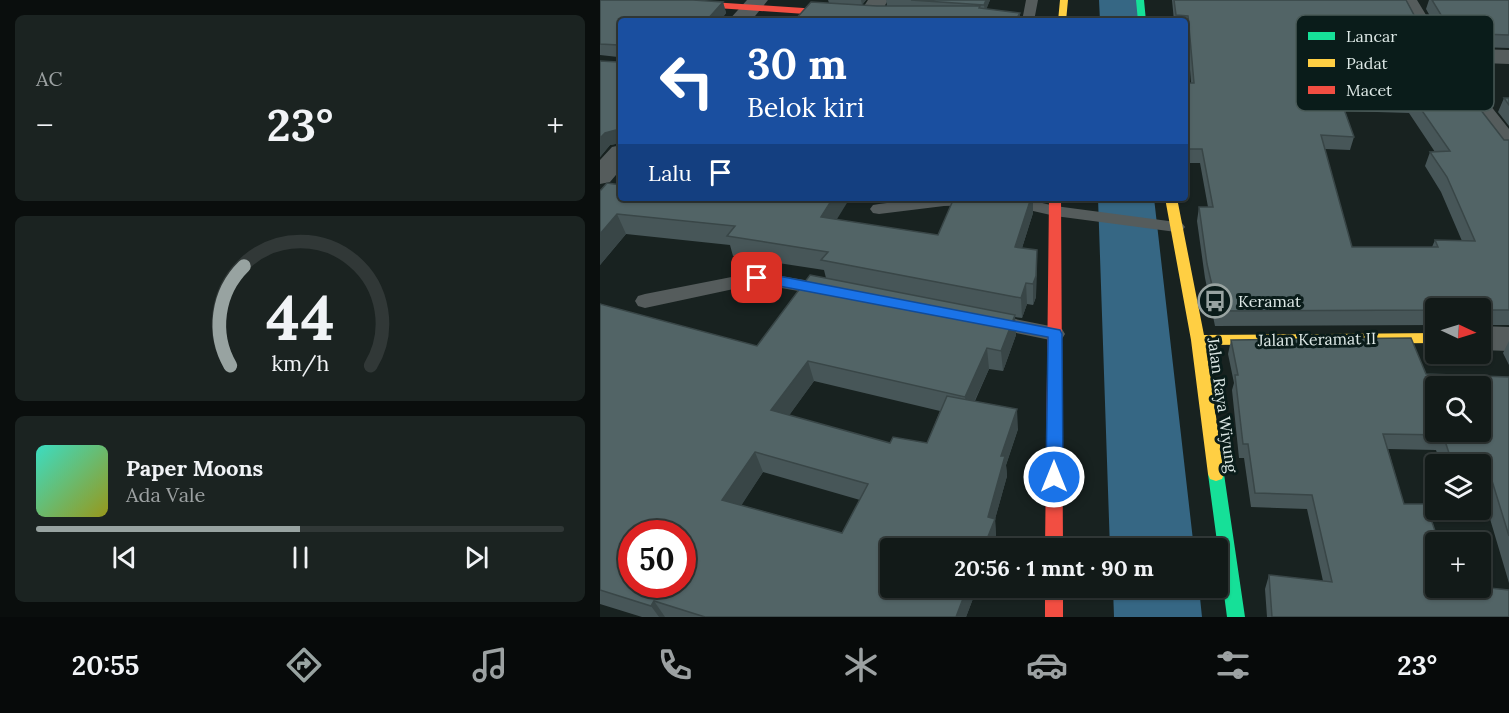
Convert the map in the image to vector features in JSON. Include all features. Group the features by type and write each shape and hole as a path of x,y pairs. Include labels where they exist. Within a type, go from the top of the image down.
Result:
{"main road":[{"path":"644,0 749,10 876,10"},
{"path":"1062,18 1064,0"},
{"path":"1140,0 1142,18"},
{"name":"Jalan Raya Wiyung","path":"1172,201 1198,340 1236,617"},
{"path":"1054,538 1055,204"},
{"name":"Jalan Keramat II","path":"1198,340 1425,338"},
{"path":"1054,598 1054,617"}],"street":[{"path":"1415,1 1421,15"},
{"path":"1494,57 1509,57"},
{"path":"1482,111 1509,146"},
{"path":"600,142 618,144"},
{"path":"600,176 618,156"},
{"path":"1491,338 1509,339"}],"lane":[{"path":"1029,18 1032,0"},
{"path":"879,209 944,201"},
{"path":"991,201 1055,204 1076,214 1176,227"},
{"path":"645,301 757,278 848,294"},
{"path":"975,318 1055,334"}],"building":[{"path":"600,0 723,2 709,18 618,18 618,45 600,44"},
{"path":"911,0 986,0 984,5"},
{"path":"1174,0 1406,0 1414,15 1296,15 1296,111 1345,111 1354,137 1321,135 1352,247 1438,247 1435,240 1475,241 1447,177 1430,152 1450,151 1422,111 1482,111 1504,140 1509,140 1509,310 1491,310 1491,298 1425,298 1425,310 1218,311 1207,264 1199,207 1213,207 1202,149 1188,149 1188,83 1194,83 1188,16 1176,15"},
{"path":"1432,0 1509,0 1509,35 1494,34 1494,15 1441,15"},
{"path":"811,2 877,6 980,6 979,8 1020,13 1017,18 797,18"},
{"path":"600,61 618,62 618,128 605,133 600,138"},
{"path":"607,183 618,185 618,201 831,201 821,217 938,235 953,201 1030,201 1015,247 1037,250 1036,276 1033,284 1026,283 1021,298 821,260 828,252 727,236 735,226 617,214 600,234 600,191"},
{"path":"810,275 1015,315 1001,351 987,348 965,397 808,361 771,410 890,443 893,437 927,443 947,396 1017,409 1001,456 1005,456 988,517 995,519 987,538 880,538 880,598 963,598 956,617 705,617 654,601 651,606 626,598 696,598 696,520 618,520 618,596 600,590 600,304 757,346","holes":["755,452 868,484 842,533 722,500"]},
{"path":"1411,338 1426,374 1481,376 1425,376 1425,435 1383,434 1404,504 1425,504 1425,520 1431,520 1435,532 1425,532 1425,598 1491,598 1491,588 1509,590 1509,617 1272,617 1269,575 1332,582 1312,495 1255,493 1248,444 1243,444 1235,375 1238,375 1231,340"},
{"path":"1491,376 1509,377 1509,536 1491,478 1491,454 1449,454 1445,442 1491,442"}],"waterway":[{"path":"1119,0 1121,18"},
{"path":"1126,201 1151,538"},
{"path":"1157,598 1158,617"}],"traffic: fast":[{"path":"1140,0 1142,18"},
{"path":"1216,474 1236,617"}],"traffic: slow":[{"path":"1062,18 1064,0"},
{"path":"1172,201 1198,340 1216,474"},
{"path":"1198,340 1425,338"}],"traffic: jam":[{"path":"644,0 849,14"},
{"path":"1054,538 1055,201"},
{"path":"1054,598 1054,617"}],"place":[{"name":"Keramat","path":"1215,301"}],"route":[{"path":"757,278 768,278 1055,334 1054,477"}]}
